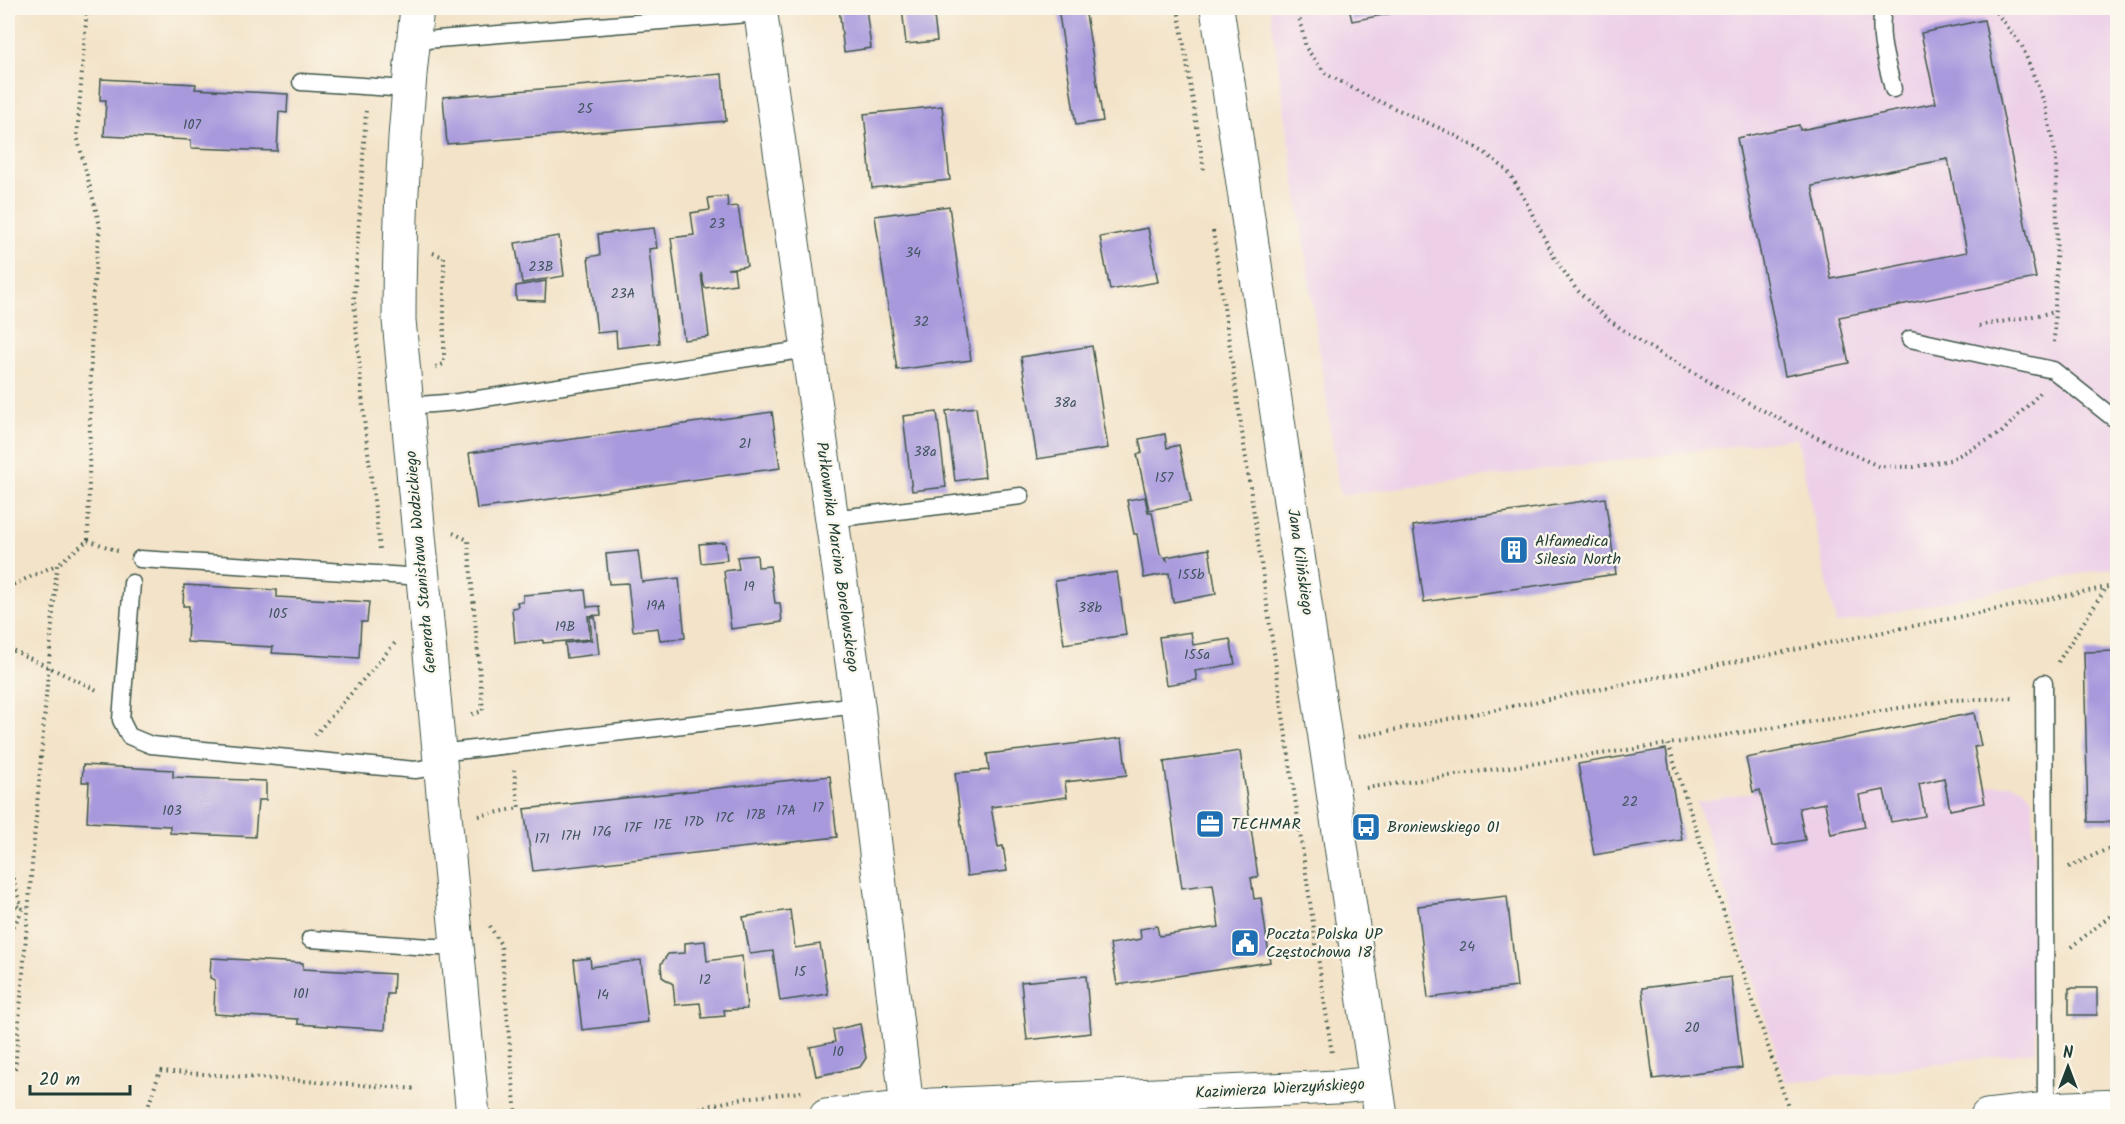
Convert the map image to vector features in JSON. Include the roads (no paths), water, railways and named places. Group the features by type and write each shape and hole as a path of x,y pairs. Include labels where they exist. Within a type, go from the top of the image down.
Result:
{"street":[{"name":"Generała Stanisława Wodzickiego","path":"417,8 408,89 399,320 473,1116"},
{"name":"Jana Kilińskiego","path":"1217,8 1381,1116"},
{"name":"Pułkownika Marcina Borelowskiego","path":"760,10 858,705 925,1109"},
{"name":"Kazimierza Wierzyńskiego","path":"818,1104 925,1109 1376,1083"},
{"path":"1987,1116 2118,1106"}],"lane":[{"path":"1883,8 1881,39 1893,89"},
{"path":"413,41 760,10"},
{"path":"301,82 408,89"},
{"path":"1910,339 2053,370 2118,420"},
{"path":"406,406 470,400 808,349"},
{"path":"832,519 1021,496"},
{"path":"140,559 423,577"},
{"path":"132,582 121,720 129,736 151,745 415,770 440,759 858,705"},
{"path":"2044,683 2046,1113"},
{"path":"310,939 457,947"}],"place":[{"name":"Alfamedica Silesia North","path":"1514,550"},
{"name":"TECHMAR","path":"1210,824"},
{"name":"Broniewskiego 01","path":"1366,827"},
{"name":"Poczta Polska UP Częstochowa 18","path":"1245,943"}]}
